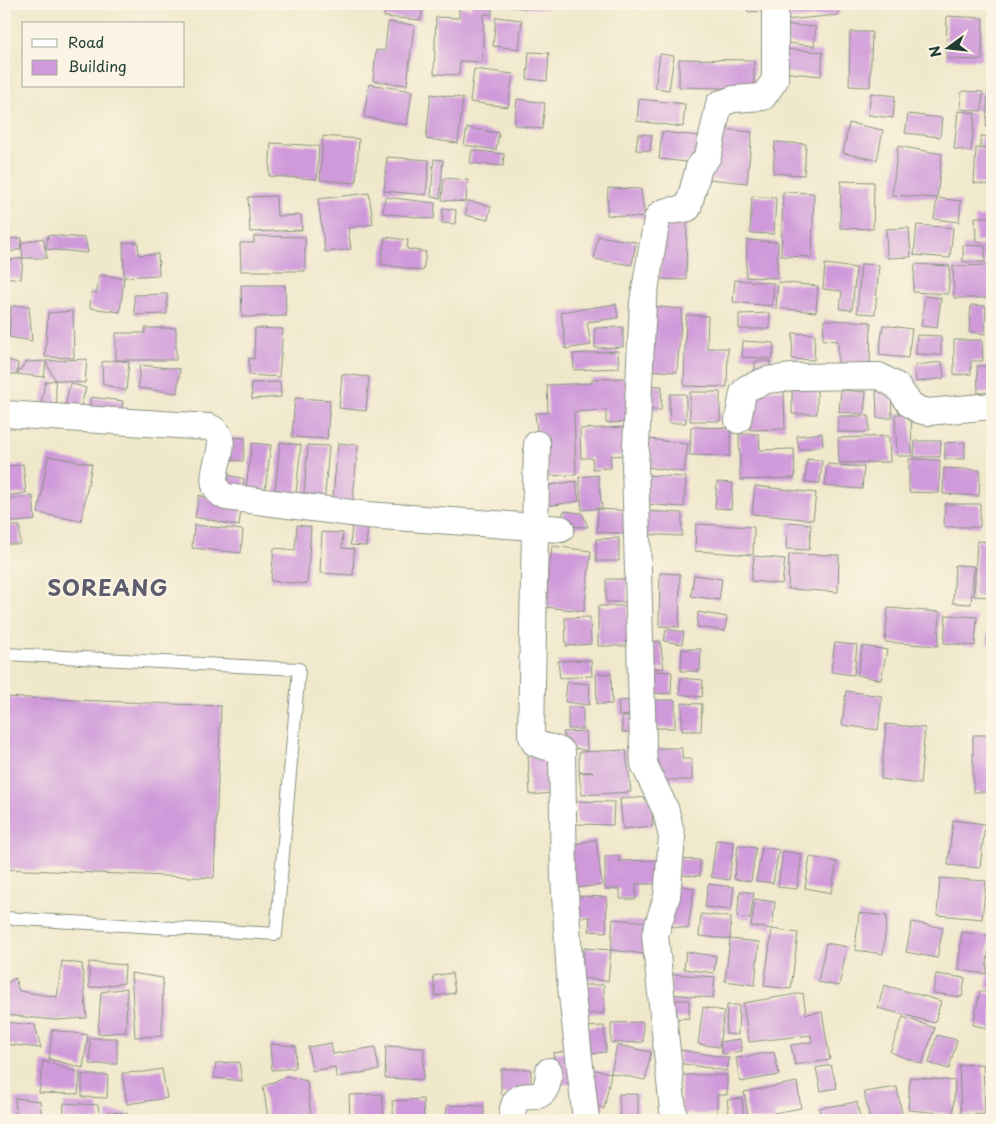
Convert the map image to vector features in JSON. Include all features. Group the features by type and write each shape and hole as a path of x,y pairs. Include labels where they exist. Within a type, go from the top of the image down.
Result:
{"street":[{"path":"674,1120 655,935 667,896 672,837 666,811 644,764 643,746 635,466 643,302 652,242 659,214 688,208 699,167 708,156 719,104 734,99 764,97 775,80 775,4"},
{"path":"738,420 743,393 747,388 767,380 785,378 879,376 897,386 910,404 919,410 928,412 992,406"},
{"path":"4,414 209,426 217,430 222,438 214,482 220,494 226,497 367,515 561,528"},
{"path":"537,444 532,734 535,743 542,748 557,748 562,752 564,877 570,977 586,1120"},
{"path":"512,1120 512,1107 515,1101 521,1097 542,1094 546,1090 549,1071"}],"lane":[{"path":"4,654 299,669 276,934 4,918"}],"building":[{"path":"385,4 423,4 421,20 384,17"},
{"path":"471,4 492,4 492,15 484,14 482,62 460,61 459,75 434,74 436,17 459,18 459,7 471,8"},
{"path":"514,4 548,4 547,9 513,7"},
{"path":"656,4 686,4 686,8 656,8"},
{"path":"748,4 765,4 765,11 748,12"},
{"path":"784,4 838,4 839,15 785,20"},
{"path":"947,16 983,18 982,60 946,59"},
{"path":"496,17 522,20 519,49 493,46"},
{"path":"388,22 414,25 407,85 373,81 376,50 385,51"},
{"path":"789,25 816,27 814,46 787,43"},
{"path":"850,32 872,32 870,87 849,86"},
{"path":"783,49 823,52 821,76 781,72"},
{"path":"529,52 549,53 547,81 527,79"},
{"path":"660,54 674,56 669,90 655,88"},
{"path":"679,59 754,60 754,89 679,87"},
{"path":"474,69 513,74 508,107 470,102"},
{"path":"369,84 412,91 407,125 364,117"},
{"path":"988,87 992,87 992,127 986,127"},
{"path":"962,91 983,92 982,111 960,109"},
{"path":"871,93 895,96 893,118 868,115"},
{"path":"431,94 463,98 458,143 426,139"},
{"path":"517,99 545,103 542,129 514,125"},
{"path":"639,99 685,104 683,127 637,121"},
{"path":"958,111 975,113 971,151 954,149"},
{"path":"908,114 942,118 940,137 905,133"},
{"path":"849,123 883,130 877,160 843,153"},
{"path":"467,128 499,133 496,150 464,145"},
{"path":"714,128 752,132 747,183 709,179"},
{"path":"662,132 699,136 696,163 659,159"},
{"path":"638,134 652,135 650,151 636,150"},
{"path":"323,136 359,139 356,183 320,180"},
{"path":"981,136 992,137 992,148 980,147"},
{"path":"775,142 806,144 804,175 773,173"},
{"path":"271,143 319,146 317,179 269,176"},
{"path":"898,146 942,154 937,198 892,195"},
{"path":"976,148 992,150 992,185 974,183"},
{"path":"472,150 504,154 503,166 470,163"},
{"path":"387,157 429,160 426,195 384,191"},
{"path":"434,159 443,160 440,198 431,197"},
{"path":"444,178 468,180 466,202 442,200"},
{"path":"841,181 874,182 873,229 840,228"},
{"path":"608,188 641,189 645,218 607,215"},
{"path":"783,192 814,193 812,257 781,256"},
{"path":"369,193 373,224 348,228 351,249 325,252 318,199"},
{"path":"276,196 277,216 301,215 302,230 250,232 248,197"},
{"path":"752,196 776,198 774,234 750,233"},
{"path":"385,197 435,203 434,219 383,213"},
{"path":"937,198 961,201 959,222 934,219"},
{"path":"469,201 491,206 488,220 465,215"},
{"path":"443,208 456,210 455,224 442,223"},
{"path":"975,217 992,217 992,241 976,242"},
{"path":"661,219 687,219 686,280 660,279"},
{"path":"917,225 953,228 950,258 914,255"},
{"path":"909,228 911,257 887,258 886,229"},
{"path":"48,235 85,238 88,253 46,249"},
{"path":"254,236 305,237 305,271 241,271 240,243 254,243"},
{"path":"598,236 636,242 632,265 594,259"},
{"path":"385,237 408,240 407,249 426,252 423,271 381,264"},
{"path":"22,238 20,249 4,254 4,239"},
{"path":"43,238 47,258 23,258 21,243"},
{"path":"747,240 778,242 777,278 746,277"},
{"path":"138,242 139,255 158,254 159,275 124,277 123,243"},
{"path":"963,245 985,246 985,262 963,262"},
{"path":"23,258 21,279 4,277 4,261"},
{"path":"825,264 856,268 852,310 840,309 842,291 823,289"},
{"path":"861,264 879,265 875,314 857,313"},
{"path":"915,264 950,266 948,294 913,292"},
{"path":"990,265 992,298 954,298 953,266"},
{"path":"99,275 124,278 120,312 90,308 91,292 97,293"},
{"path":"5,277 7,311 4,311"},
{"path":"735,280 774,283 772,306 733,302"},
{"path":"778,282 818,286 816,312 776,308"},
{"path":"241,285 285,285 286,316 242,317"},
{"path":"167,294 167,314 135,315 134,295"},
{"path":"925,296 941,298 937,328 921,326"},
{"path":"616,304 618,318 587,322 591,345 566,349 561,312"},
{"path":"971,305 986,306 985,334 969,332"},
{"path":"11,306 29,306 32,341 9,337"},
{"path":"650,306 682,309 677,372 646,370"},
{"path":"73,311 74,358 45,357 48,313"},
{"path":"770,313 770,329 739,329 739,314"},
{"path":"686,315 708,316 707,348 728,348 727,387 684,386"},
{"path":"824,320 871,322 870,368 838,367 838,341 823,340"},
{"path":"883,325 912,329 908,358 879,355"},
{"path":"623,327 623,347 595,348 595,328"},
{"path":"145,328 176,328 176,360 116,360 116,333 145,333"},
{"path":"255,328 283,329 279,377 249,375 249,358 254,359"},
{"path":"793,333 815,334 814,360 792,359"},
{"path":"917,335 941,336 941,355 916,354"},
{"path":"954,340 982,340 983,361 971,361 971,374 954,375"},
{"path":"989,340 992,340 992,393 978,393 977,366 989,366"},
{"path":"743,341 774,343 773,359 742,357"},
{"path":"618,351 619,368 574,370 573,354"},
{"path":"6,359 18,363 17,374 4,374"},
{"path":"87,359 85,383 55,380 46,362 44,377 17,374 26,362"},
{"path":"116,360 129,362 126,391 103,384 102,362"},
{"path":"755,361 770,361 770,377 755,376"},
{"path":"942,362 944,378 916,382 915,365"},
{"path":"140,365 180,369 177,393 138,388"},
{"path":"342,374 369,377 366,411 339,408"},
{"path":"627,378 629,422 606,423 606,410 574,412 576,475 542,476 535,413 548,413 547,385 592,383 592,379"},
{"path":"55,380 57,409 40,410 45,382"},
{"path":"280,382 281,397 252,399 251,383"},
{"path":"792,382 817,382 817,414 792,414"},
{"path":"70,383 86,388 79,413 64,412"},
{"path":"641,385 662,386 661,410 641,410"},
{"path":"784,390 785,429 750,430 749,391"},
{"path":"841,390 866,392 864,414 839,412"},
{"path":"891,390 892,418 877,418 876,391"},
{"path":"690,392 720,392 720,421 690,421"},
{"path":"670,394 686,394 686,423 669,423"},
{"path":"91,397 123,401 121,414 88,417"},
{"path":"295,398 330,400 327,439 292,437"},
{"path":"895,414 911,414 912,456 897,456"},
{"path":"838,416 869,416 869,432 838,432"},
{"path":"628,427 629,455 610,456 611,468 593,469 592,458 581,458 580,429"},
{"path":"691,427 731,428 730,456 690,455"},
{"path":"822,433 823,446 799,450 797,436"},
{"path":"739,434 759,434 760,450 794,449 795,478 740,480"},
{"path":"889,436 890,462 839,463 838,438"},
{"path":"225,437 245,438 243,461 224,460"},
{"path":"642,438 688,444 684,472 639,466"},
{"path":"915,441 941,441 940,457 914,457"},
{"path":"280,442 301,445 295,503 274,501"},
{"path":"965,442 965,459 945,459 945,443"},
{"path":"252,443 271,445 264,498 245,495"},
{"path":"338,443 358,445 352,509 332,507"},
{"path":"308,445 329,446 324,506 303,505"},
{"path":"48,456 92,464 81,521 38,513"},
{"path":"807,459 822,461 820,483 805,482"},
{"path":"909,459 940,460 939,493 909,492"},
{"path":"23,464 26,493 4,496 4,467"},
{"path":"827,464 864,467 862,489 825,486"},
{"path":"944,468 980,470 979,496 943,494"},
{"path":"229,475 244,479 242,493 226,489"},
{"path":"598,475 602,508 582,510 579,477"},
{"path":"642,475 686,477 684,507 641,504"},
{"path":"576,481 579,501 548,506 544,486"},
{"path":"717,482 733,483 731,509 715,508"},
{"path":"755,486 816,493 813,520 752,514"},
{"path":"199,495 241,510 239,526 195,517"},
{"path":"33,496 35,520 4,523 4,499"},
{"path":"945,504 980,504 980,527 944,527"},
{"path":"598,509 633,511 632,534 597,532"},
{"path":"564,511 582,513 588,527 559,526"},
{"path":"642,511 682,513 682,536 641,534"},
{"path":"788,522 811,524 809,550 786,549"},
{"path":"696,524 754,527 753,555 695,551"},
{"path":"194,525 243,530 241,553 192,548"},
{"path":"297,525 311,527 307,584 271,581 274,548 295,550"},
{"path":"352,525 368,526 366,546 350,545"},
{"path":"4,526 20,526 20,544 4,544"},
{"path":"322,532 343,533 342,548 354,549 353,575 320,573"},
{"path":"619,538 619,561 596,561 596,539"},
{"path":"977,541 992,542 992,597 974,596"},
{"path":"552,546 591,551 584,611 545,607"},
{"path":"789,554 839,555 838,592 788,589"},
{"path":"754,556 785,559 782,584 751,581"},
{"path":"955,565 974,566 971,604 953,603"},
{"path":"660,573 680,574 679,627 659,626"},
{"path":"694,575 722,579 719,600 691,596"},
{"path":"606,579 627,579 627,602 606,602"},
{"path":"598,606 628,606 628,646 598,646"},
{"path":"888,608 940,612 938,646 885,642"},
{"path":"698,612 727,617 725,631 697,627"},
{"path":"990,612 992,612 992,645 987,644"},
{"path":"946,615 977,617 975,646 944,643"},
{"path":"590,617 591,644 566,646 565,618"},
{"path":"666,629 684,632 682,644 664,641"},
{"path":"660,641 664,668 644,670 640,644"},
{"path":"835,643 857,645 854,675 831,672"},
{"path":"863,646 887,650 881,680 857,675"},
{"path":"682,649 701,649 700,671 681,671"},
{"path":"591,660 592,676 560,678 558,661"},
{"path":"653,671 672,672 671,694 652,693"},
{"path":"611,673 612,704 597,704 596,674"},
{"path":"681,678 703,680 702,697 679,694"},
{"path":"567,682 590,684 589,705 565,702"},
{"path":"846,691 882,696 878,730 842,725"},
{"path":"4,697 221,706 214,878 4,869"},
{"path":"636,700 637,715 619,716 618,701"},
{"path":"649,700 675,700 675,728 649,728"},
{"path":"682,703 702,704 701,731 682,731"},
{"path":"568,707 583,707 583,729 568,729"},
{"path":"622,717 636,717 636,733 622,732"},
{"path":"886,724 925,728 920,784 881,779"},
{"path":"586,731 587,751 568,746 563,732"},
{"path":"973,735 992,735 992,792 973,792"},
{"path":"653,748 682,748 682,759 692,759 692,780 653,780"},
{"path":"626,750 631,792 582,795 579,773 593,772 579,772 579,752"},
{"path":"551,754 553,793 530,795 528,756"},
{"path":"651,797 653,826 623,829 620,799"},
{"path":"576,801 614,802 613,825 576,824"},
{"path":"953,820 985,824 980,868 948,865"},
{"path":"596,839 602,885 575,888 569,846"},
{"path":"716,840 734,842 729,880 711,877"},
{"path":"738,845 756,848 751,881 734,879"},
{"path":"762,847 779,850 773,883 756,881"},
{"path":"783,851 802,854 797,889 778,887"},
{"path":"605,856 619,856 619,861 657,860 658,884 636,884 636,899 620,899 620,889 605,889"},
{"path":"810,857 837,862 831,893 805,888"},
{"path":"679,859 700,860 700,876 678,875"},
{"path":"940,878 986,881 982,919 937,915"},
{"path":"708,884 734,887 731,910 705,907"},
{"path":"677,885 694,888 688,929 670,926"},
{"path":"740,891 754,893 750,919 737,917"},
{"path":"577,896 607,897 606,932 589,931 590,917 576,917"},
{"path":"755,899 775,902 772,929 751,926"},
{"path":"859,913 887,916 883,954 855,950"},
{"path":"701,914 731,917 730,939 699,936"},
{"path":"613,919 648,922 645,954 611,950"},
{"path":"912,922 943,928 937,958 906,952"},
{"path":"772,929 798,933 791,989 764,986"},
{"path":"962,932 990,936 986,974 958,970"},
{"path":"730,939 759,942 755,985 725,981"},
{"path":"826,943 847,947 839,986 818,982"},
{"path":"584,948 611,950 608,981 581,978"},
{"path":"686,952 716,956 714,973 684,969"},
{"path":"62,961 82,964 87,1018 55,1020 4,1015 4,986 15,978 19,991 57,997"},
{"path":"89,962 125,965 124,983 89,988"},
{"path":"990,962 992,962 992,988 986,987"},
{"path":"131,973 163,978 162,1036 135,1037"},
{"path":"452,973 455,993 436,996 433,976"},
{"path":"671,974 715,977 713,998 670,994"},
{"path":"936,974 965,978 962,997 933,993"},
{"path":"581,985 604,985 604,1013 581,1014"},
{"path":"884,985 941,1001 935,1023 878,1008"},
{"path":"127,988 126,1032 98,1034 101,992"},
{"path":"980,991 992,993 992,1029 973,1025"},
{"path":"803,993 806,1014 822,1012 830,1060 795,1065 791,1045 812,1042 811,1035 749,1042 743,1003"},
{"path":"669,1000 689,1000 689,1018 670,1019"},
{"path":"727,1005 739,1005 738,1035 726,1034"},
{"path":"703,1007 724,1011 719,1047 698,1044"},
{"path":"903,1017 935,1028 922,1064 890,1052"},
{"path":"4,1022 35,1025 41,1048 4,1044"},
{"path":"643,1022 643,1042 611,1043 611,1023"},
{"path":"604,1026 606,1052 589,1054 586,1027"},
{"path":"52,1030 88,1035 83,1068 49,1059"},
{"path":"937,1035 957,1040 949,1069 929,1063"},
{"path":"90,1038 117,1038 117,1064 90,1064"},
{"path":"740,1039 742,1051 722,1054 720,1042"},
{"path":"331,1043 333,1054 375,1047 379,1070 336,1077 335,1067 312,1071 308,1047"},
{"path":"270,1044 296,1046 295,1068 272,1070"},
{"path":"617,1045 651,1052 645,1080 611,1073"},
{"path":"386,1046 424,1048 423,1080 385,1078"},
{"path":"680,1050 729,1058 727,1071 678,1063"},
{"path":"570,1051 575,1083 558,1085 553,1053"},
{"path":"774,1052 779,1075 740,1082 736,1058"},
{"path":"43,1061 80,1073 78,1094 39,1093"},
{"path":"239,1062 242,1081 214,1078 216,1063"},
{"path":"983,1064 985,1114 961,1115 959,1065"},
{"path":"831,1065 837,1088 821,1091 816,1068"},
{"path":"585,1068 611,1073 604,1109 590,1101"},
{"path":"162,1069 167,1098 127,1104 122,1073"},
{"path":"501,1069 531,1069 531,1094 501,1094"},
{"path":"82,1075 108,1075 107,1098 82,1097"},
{"path":"681,1075 727,1075 727,1095 717,1095 717,1114 681,1114"},
{"path":"286,1076 307,1081 311,1117 294,1120 259,1120 268,1117 263,1087"},
{"path":"910,1077 955,1081 953,1114 908,1110"},
{"path":"797,1082 801,1108 774,1113 776,1120 749,1120 744,1092"},
{"path":"897,1087 903,1120 870,1120 864,1092"},
{"path":"382,1094 384,1120 350,1120 349,1095"},
{"path":"619,1094 638,1094 638,1120 620,1120"},
{"path":"15,1098 40,1101 42,1120 16,1120"},
{"path":"742,1098 744,1120 730,1120 727,1100"},
{"path":"423,1099 424,1118 394,1119 392,1101"},
{"path":"857,1102 860,1118 821,1120 819,1108"},
{"path":"64,1103 98,1105 100,1120 63,1120"},
{"path":"447,1105 484,1106 484,1120 446,1120"},
{"path":"107,1112 127,1113 127,1120 107,1120"}],"district":[{"name":"SOREANG","path":"108,586"}]}
